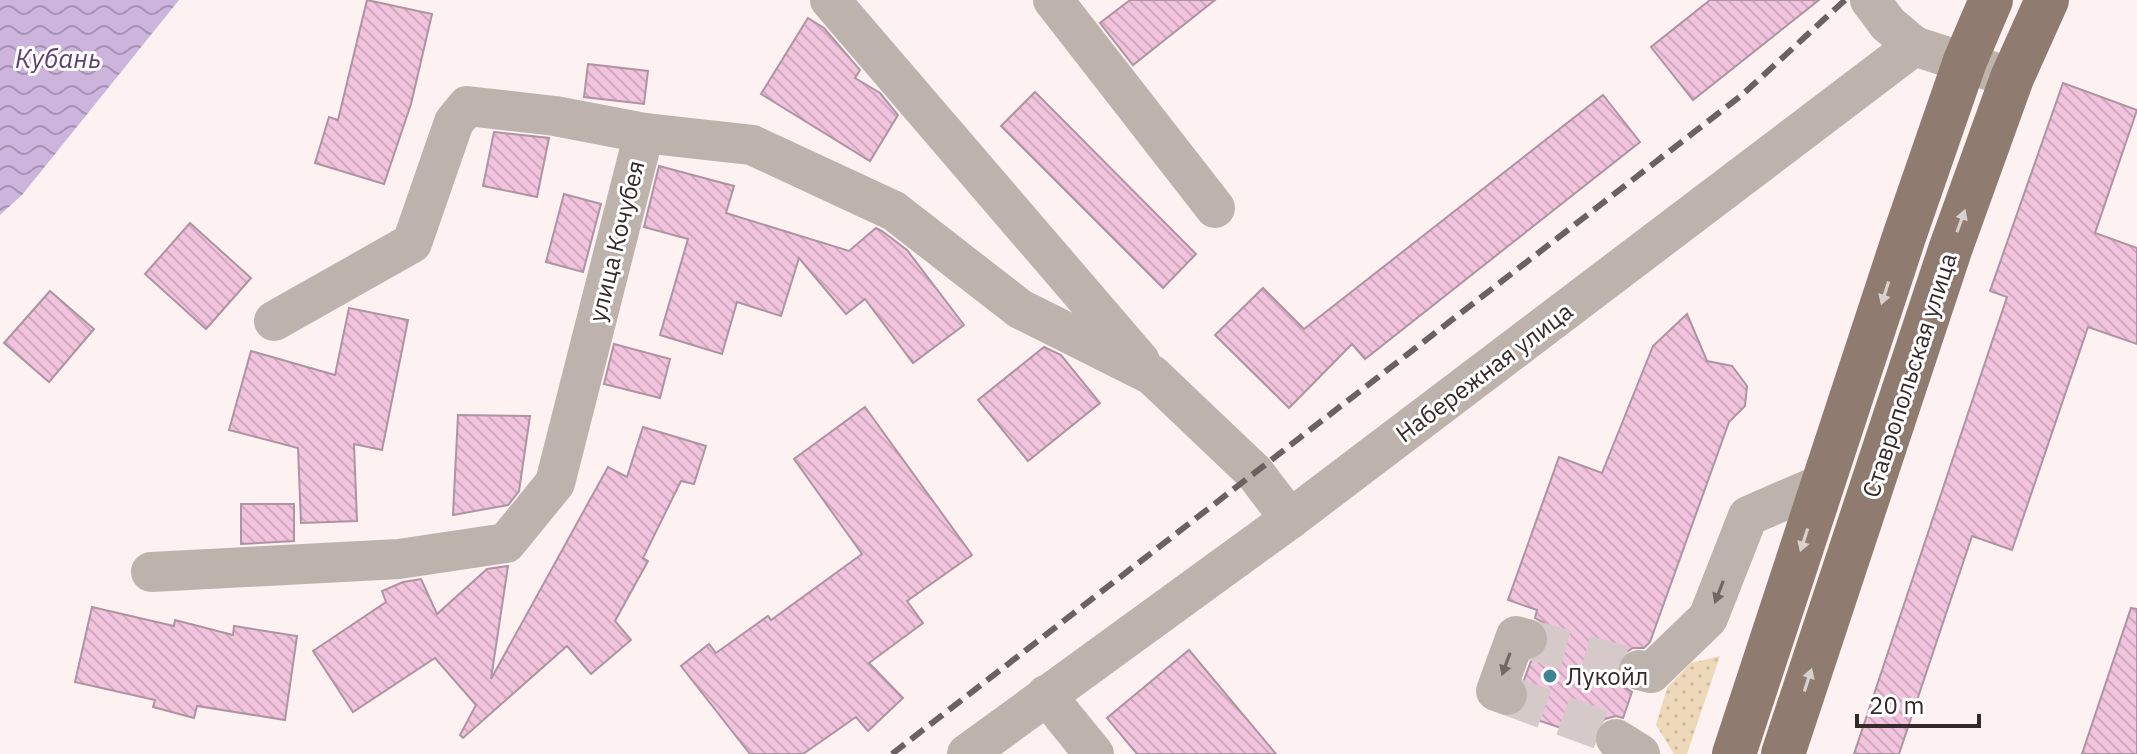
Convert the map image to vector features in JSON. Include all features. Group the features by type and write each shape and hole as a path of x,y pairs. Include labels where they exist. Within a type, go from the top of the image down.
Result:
{"main road":[{"name":"Ставропольская улица","path":"1734,754 1965,61 1991,0"},
{"name":"Ставропольская улица","path":"1783,754 1950,250 2012,78 2047,0"}],"street":[{"name":"улица Кочубея","path":"830,0 1152,375 1255,473 1290,519"},
{"path":"1053,0 1215,208"},
{"path":"1870,0 1888,24 1914,46 2012,78"},
{"name":"Набережная улица","path":"967,754 1290,519 1914,46"},
{"path":"274,321 412,243 454,122 467,106 555,116 644,133"},
{"name":"улица Кочубея","path":"151,572 399,559 506,543 555,483 644,133 752,145 894,211 1020,309 1152,375"},
{"path":"1639,670 1651,673 1708,618 1748,516 1822,484"},
{"path":"1507,695 1496,691 1516,636 1527,639"},
{"path":"1046,695 1094,754"}],"shaded area":[{"path":"1720,656 1687,754 1674,754 1656,725 1667,688 1691,663"}],"water":[{"name":"Кубань","path":"0,0 179,0 22,195 0,215"}],"building":[{"path":"367,0 432,14 411,104 384,184 315,163 329,117 338,120"},
{"path":"1130,0 1215,0 1133,65 1100,23"},
{"path":"1710,0 1819,0 1693,100 1651,47"},
{"path":"808,18 824,28 860,70 855,78 880,93 898,115 870,161 761,94"},
{"path":"588,64 648,71 644,104 584,97"},
{"path":"2063,83 2137,110 2095,233 2137,248 2137,344 2088,327 2012,550 1972,536 1899,754 1854,754 2007,297 1990,291"},
{"path":"1035,92 1196,254 1163,288 1001,126"},
{"path":"1603,95 1640,142 1365,359 1352,344 1289,408 1215,335 1263,288 1304,329"},
{"path":"494,132 549,138 537,197 483,186"},
{"path":"659,166 734,186 726,213 849,251 876,228 882,231 907,250 964,325 913,363 865,299 846,314 799,258 781,316 737,302 722,354 660,335 688,239 644,227"},
{"path":"564,194 601,204 583,272 546,262"},
{"path":"190,223 251,278 206,329 145,274"},
{"path":"50,291 94,329 49,382 4,343"},
{"path":"349,308 408,320 382,450 354,444 357,521 301,523 298,448 229,430 251,351 335,375"},
{"path":"1687,314 1707,361 1732,366 1747,386 1745,406 1729,422 1650,642 1644,648 1633,648 1623,654 1617,664 1617,677 1632,692 1623,718 1605,719 1596,728 1593,739 1520,714 1529,702 1529,690 1524,680 1531,661 1544,655 1549,634 1544,623 1535,618 1537,610 1508,600 1559,457 1602,473 1653,346"},
{"path":"614,344 670,359 660,398 604,384"},
{"path":"1044,347 1061,355 1100,403 1028,461 978,400"},
{"path":"865,407 972,555 907,601 923,623 869,663 903,698 868,731 856,717 803,754 750,754 681,666 709,644 716,653 768,616 771,620 862,554 794,459"},
{"path":"458,415 530,416 519,491 508,505 453,515"},
{"path":"643,427 706,446 694,484 681,481 643,558 648,561 615,621 631,640 591,674 567,646 463,738 460,735 476,705 435,658 353,712 313,651 386,602 382,591 403,582 421,579 437,614 487,569 508,566 491,679 608,467 627,477"},
{"path":"241,504 294,504 294,541 241,544"},
{"path":"92,607 174,626 175,620 233,635 234,626 297,636 285,720 197,706 194,718 153,707 155,700 75,682"},
{"path":"2131,608 2137,609 2137,754 2082,754"},
{"path":"1189,650 1276,754 1137,754 1107,718"}],"tunnel":[{"path":"1527,639 1639,670"},
{"path":"1507,695 1602,730 1616,739"}],"railway":[{"path":"892,754 1742,95 1845,0"}],"place":[{"name":"Лукойл","path":"1550,676"}]}
